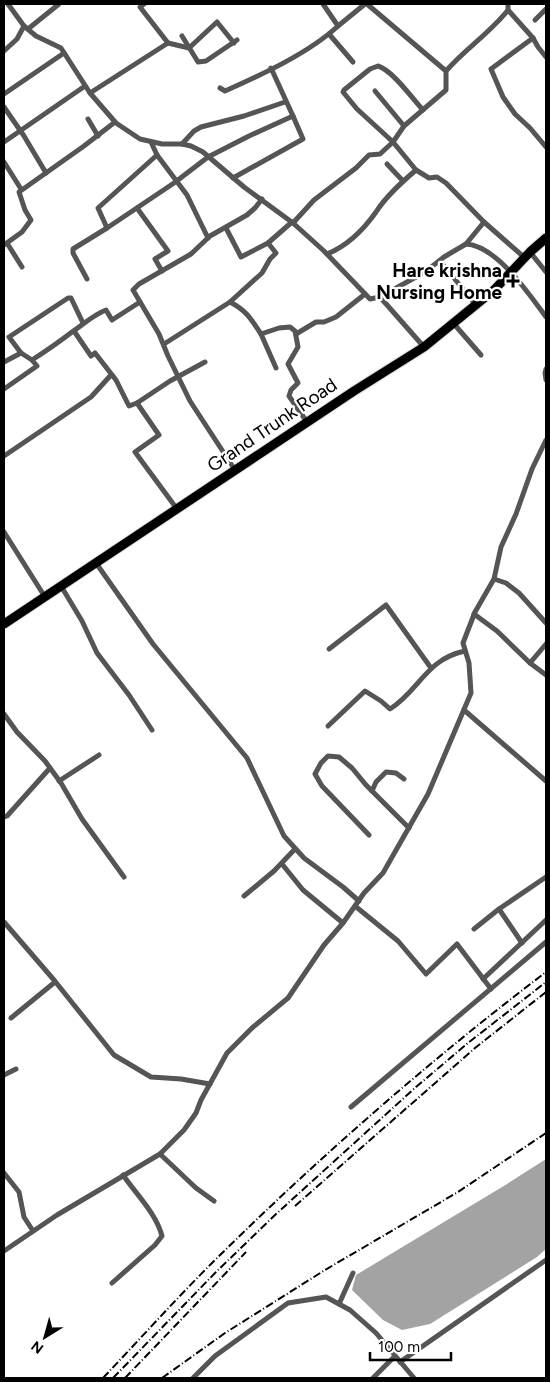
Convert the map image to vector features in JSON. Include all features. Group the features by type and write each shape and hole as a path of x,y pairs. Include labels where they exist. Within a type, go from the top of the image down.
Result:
{"main road":[{"name":"Grand Trunk Road","path":"4,624 354,390 424,348 476,306 546,238"}],"street":[{"path":"4,51 26,27 59,4"},
{"path":"144,4 140,7 168,43 189,48"},
{"path":"323,4 338,26"},
{"path":"220,88 225,91 310,46 329,34 366,4 446,71"},
{"path":"508,4 508,10 533,38 546,57"},
{"path":"4,10 9,5 26,27 36,36 61,48 90,93 115,122 140,139 152,142 182,144 203,152 233,178 292,222 327,254 370,299 380,297 425,272 466,244 484,222"},
{"path":"535,20 546,9"},
{"path":"226,228 241,257 268,243 314,200 356,168 368,155 380,154 393,142 404,126 446,90 446,71 466,49 487,33 508,10"},
{"path":"182,36 189,48 198,62 206,61 236,42 217,22 189,48"},
{"path":"329,34 353,62"},
{"path":"533,38 491,69 514,114 530,128 546,147"},
{"path":"90,93 168,43"},
{"path":"4,94 64,53"},
{"path":"206,61 210,67"},
{"path":"423,110 395,79 382,67 378,66 343,92 353,105 393,142 416,170 429,178 437,177 446,183 484,222 546,272"},
{"path":"233,178 303,139 271,68"},
{"path":"4,142 85,86"},
{"path":"375,91 404,126"},
{"path":"182,144 194,130 285,102"},
{"path":"4,106 46,173"},
{"path":"87,279 73,253 73,249 177,181 208,157 293,116"},
{"path":"88,119 98,136"},
{"path":"22,267 5,244 22,232 31,220 18,192 115,122"},
{"path":"152,142 157,155 188,194 208,238"},
{"path":"107,228 98,208 157,155"},
{"path":"4,162 21,189"},
{"path":"387,164 403,181"},
{"path":"327,254 336,250 366,226 403,181 416,170"},
{"path":"235,470 190,401 164,344 133,290 139,284 191,254 208,238 255,208 262,200"},
{"path":"137,208 168,251 155,259 162,271"},
{"path":"164,344 230,302 262,273 276,253 268,243"},
{"path":"466,244 474,244 485,250 512,272 546,317"},
{"path":"440,261 476,306"},
{"path":"296,334 316,322 324,322 336,317 365,294"},
{"path":"380,297 424,348"},
{"path":"4,389 37,366 32,360 21,353 9,337 68,298 71,298 74,303 83,323"},
{"path":"32,360 83,323 106,310 112,320 140,302"},
{"path":"230,302 243,309 251,317 276,368"},
{"path":"454,324 480,355"},
{"path":"261,334 279,328 290,327 295,331 298,347 288,364 298,383 291,390 290,396 307,422"},
{"path":"74,331 91,356 96,353 116,380 129,406 205,362"},
{"path":"4,362 21,353"},
{"path":"546,369 546,380"},
{"path":"4,456 91,397 111,375"},
{"path":"137,403 159,435 135,452 177,509"},
{"path":"4,1251 57,1214 160,1154 184,1130 227,1054 252,1028 288,998 324,945 383,873 428,794 471,693 469,663 463,643 474,614 494,579 502,547 532,469 544,449 546,440"},
{"path":"4,532 45,597"},
{"path":"96,563 153,644 248,758 284,836 304,858 344,887 359,901"},
{"path":"494,579 506,582 519,593 546,623"},
{"path":"61,586 82,621 97,652 152,730"},
{"path":"329,649 386,605 431,668"},
{"path":"474,614 504,637 530,663 546,675"},
{"path":"530,663 546,644"},
{"path":"328,726 365,691 390,709 431,668 456,653 465,651"},
{"path":"464,710 546,782"},
{"path":"4,714 17,732 50,768 82,819 124,876"},
{"path":"59,781 99,755"},
{"path":"369,834 322,786 315,774 321,762 328,756 339,757 352,768 409,828"},
{"path":"4,818 50,768"},
{"path":"372,791 376,782 386,772 396,774 404,779"},
{"path":"244,896 282,864 296,849"},
{"path":"282,864 303,890 343,923"},
{"path":"474,929 499,909 546,877"},
{"path":"355,906 398,941 426,974 456,944 491,989"},
{"path":"499,909 522,943"},
{"path":"483,979 546,920"},
{"path":"4,922 114,1055 151,1077 181,1079 210,1084"},
{"path":"351,1107 546,942"},
{"path":"11,1018 55,982"},
{"path":"4,1075 16,1069"},
{"path":"160,1154 196,1188 214,1200"},
{"path":"4,1172 19,1192 24,1217 33,1232"},
{"path":"112,1283 155,1245 162,1236 160,1227 123,1175"},
{"path":"400,1362 546,1260"},
{"path":"339,1304 353,1273"},
{"path":"193,1378 215,1356 288,1303 326,1297 350,1310 376,1333 414,1378"},
{"path":"373,1378 395,1356"}],"shaded area":[{"path":"546,1159 546,1249 537,1257 430,1324 402,1330 383,1320 352,1290 356,1275"}],"railway":[{"path":"103,1378 198,1277 292,1186 374,1112 459,1040 546,972"},
{"path":"113,1378 216,1272 275,1215 416,1087 468,1043 546,982"},
{"path":"295,1206 475,1048 546,992"},
{"path":"162,1378 225,1333 325,1270 458,1192 546,1133"},
{"path":"125,1378 246,1252"}],"place":[{"name":"Hare krishna Nursing Home","path":"513,281"}]}
